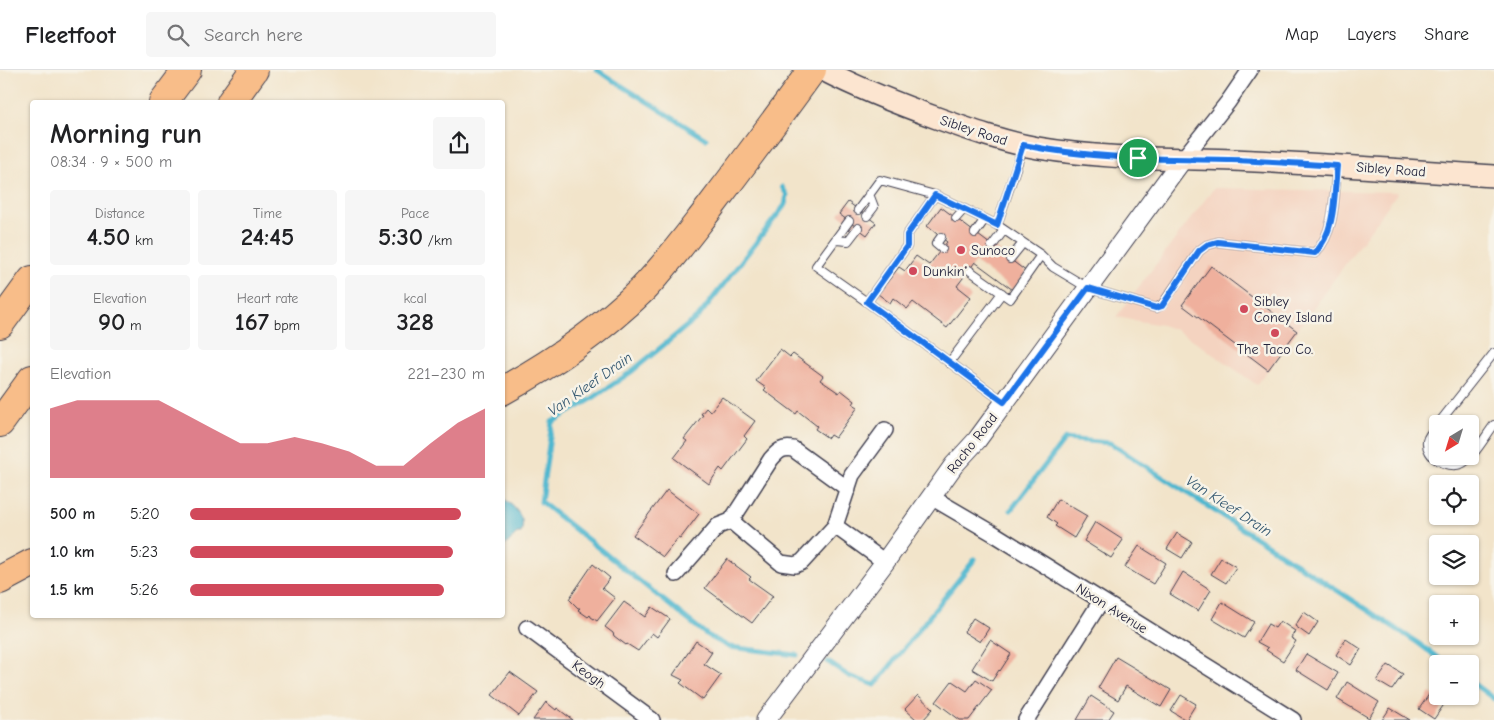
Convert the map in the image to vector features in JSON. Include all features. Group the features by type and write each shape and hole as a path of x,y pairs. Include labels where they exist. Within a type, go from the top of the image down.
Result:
{"highway":[{"path":"166,100 188,70"},
{"path":"232,100 254,70"},
{"path":"505,389 571,350 643,288 672,257 812,70"},
{"path":"0,324 30,283"},
{"path":"0,423 30,382"},
{"path":"0,580 30,564"}],"main road":[{"name":"Sibley Road","path":"823,70 853,86 964,128 1023,145 1064,152 1494,176"}],"street":[{"name":"Racho Road","path":"766,720 885,562 954,465 977,440 1250,70"},
{"path":"730,521 781,563 795,566 802,562 835,526 852,475 885,430"},
{"path":"676,574 718,526 730,521 771,459 782,448 793,449 848,489"},
{"name":"Nixon Avenue","path":"931,497 996,535 1293,720"},
{"path":"835,526 885,562"},
{"path":"1026,720 1101,601"},
{"name":"Keogh","path":"527,628 652,720"}],"lane":[{"path":"997,225 1023,145"},
{"path":"858,210 880,180 935,195 997,225 1041,255 1053,267 1088,288 1156,308 1162,306 1199,251 1207,245 1218,242 1315,253 1322,246 1330,226 1337,166"},
{"path":"867,216 874,208 869,194"},
{"path":"867,302 907,246 907,235 935,195"},
{"path":"956,218 964,209"},
{"path":"975,233 985,220"},
{"path":"849,222 816,266 1004,402"},
{"path":"836,240 848,241 858,228"},
{"path":"992,246 1004,230"},
{"path":"941,237 936,244 942,249"},
{"path":"1010,260 1023,243"},
{"path":"979,265 971,271 1010,299 1041,255"},
{"path":"991,285 996,278"},
{"path":"949,363 1002,294"},
{"path":"1445,415 1494,353"},
{"path":"1479,445 1494,425"},
{"path":"1429,436 1426,444 1429,452"}],"shaded area":[{"path":"1214,188 1398,192 1257,385 1176,330 1162,325 1116,317"}],"water":[{"path":"505,500 517,510 521,517 521,533 517,533 505,546"}],"building":[{"path":"848,202 876,223 867,235 839,214"},
{"path":"941,207 1027,272 1013,290 975,262 957,286 971,297 947,328 913,302 907,309 893,298 890,303 878,294 899,267 905,271 916,256 929,265 947,242 927,226"},
{"path":"1211,266 1297,331 1268,370 1182,305"},
{"path":"780,349 790,357 793,354 823,376 820,380 839,393 841,390 855,401 853,404 858,407 835,438 830,435 828,438 815,429 817,426 798,411 796,414 764,390 766,388 756,381"},
{"path":"722,397 755,421 744,436 747,439 723,471 720,468 709,484 674,458 687,441 684,439 703,415 701,414 706,408 710,412"},
{"path":"667,490 699,514 663,557 633,535"},
{"path":"1058,499 1087,516 1074,538 1055,526 1057,524 1047,517"},
{"path":"1095,522 1123,540 1111,558 1084,541"},
{"path":"1177,533 1192,542 1182,558 1167,549"},
{"path":"1139,546 1166,563 1153,584 1125,567"},
{"path":"1221,558 1236,567 1226,583 1211,574"},
{"path":"727,559 751,577 749,579 773,596 752,623 705,588"},
{"path":"593,564 610,578 602,588 615,598 597,621 590,615 588,617 578,610 580,608 569,599"},
{"path":"1183,572 1211,590 1198,611 1170,594"},
{"path":"624,602 645,617 652,607 670,619 657,637 652,633 638,651 626,645 605,627"},
{"path":"1222,602 1254,622 1244,638 1212,619"},
{"path":"1304,612 1318,622 1309,636 1295,626"},
{"path":"973,618 989,628 980,642 964,632"},
{"path":"1280,621 1295,631 1291,638 1296,641 1283,661 1266,650 1268,648 1257,642 1268,624 1275,628"},
{"path":"1346,639 1361,649 1351,665 1336,655"},
{"path":"990,640 1011,654 992,681 972,669"},
{"path":"696,641 712,652 704,664 721,675 703,700 680,683 683,680 673,675"},
{"path":"1306,654 1338,673 1328,690 1296,670"},
{"path":"1116,657 1171,690 1161,707 1126,686 1118,700 1098,688"},
{"path":"1388,665 1403,674 1392,690 1377,681"},
{"path":"510,672 538,692 519,716 492,695"},
{"path":"976,679 992,690 969,720 960,720 936,702 952,681 967,691"},
{"path":"1347,682 1379,702 1369,718 1337,699"},
{"path":"1429,694 1429,705 1444,705 1434,719 1419,709"},
{"path":"918,695 933,709 923,720 917,720 905,709"},
{"path":"1181,695 1196,704 1186,720 1171,711"},
{"path":"1091,696 1114,711 1108,720 1077,720"},
{"path":"546,702 556,710 557,708 573,720 533,720"},
{"path":"1390,708 1410,720 1382,720"}],"waterway":[{"name":"Van Kleef Drain","path":"597,70 706,139"},
{"name":"Van Kleef Drain","path":"782,187 787,195 785,205 699,316 631,372 590,400 552,422 541,502 707,635 729,647 797,655"},
{"name":"Van Kleef Drain","path":"1011,510 1065,439 1110,443 1434,655"},
{"name":"Van Kleef Drain","path":"828,662 849,676 875,685 975,559"},
{"name":"Van Kleef Drain","path":"1479,688 1494,699"}],"place":[{"name":"Sunoco","path":"961,250"},
{"name":"Dunkin'","path":"913,271"},
{"name":"Sibley Coney Island","path":"1244,309"},
{"name":"The Taco Co.","path":"1275,333"}],"route":[{"path":"1023,145 1064,152 1138,158 1233,160 1337,166 1330,226 1322,246 1315,253 1218,242 1207,245 1199,251 1162,306 1156,308 1088,288 1004,402 867,302 907,246 907,235 935,195 997,225 1023,145"}]}
